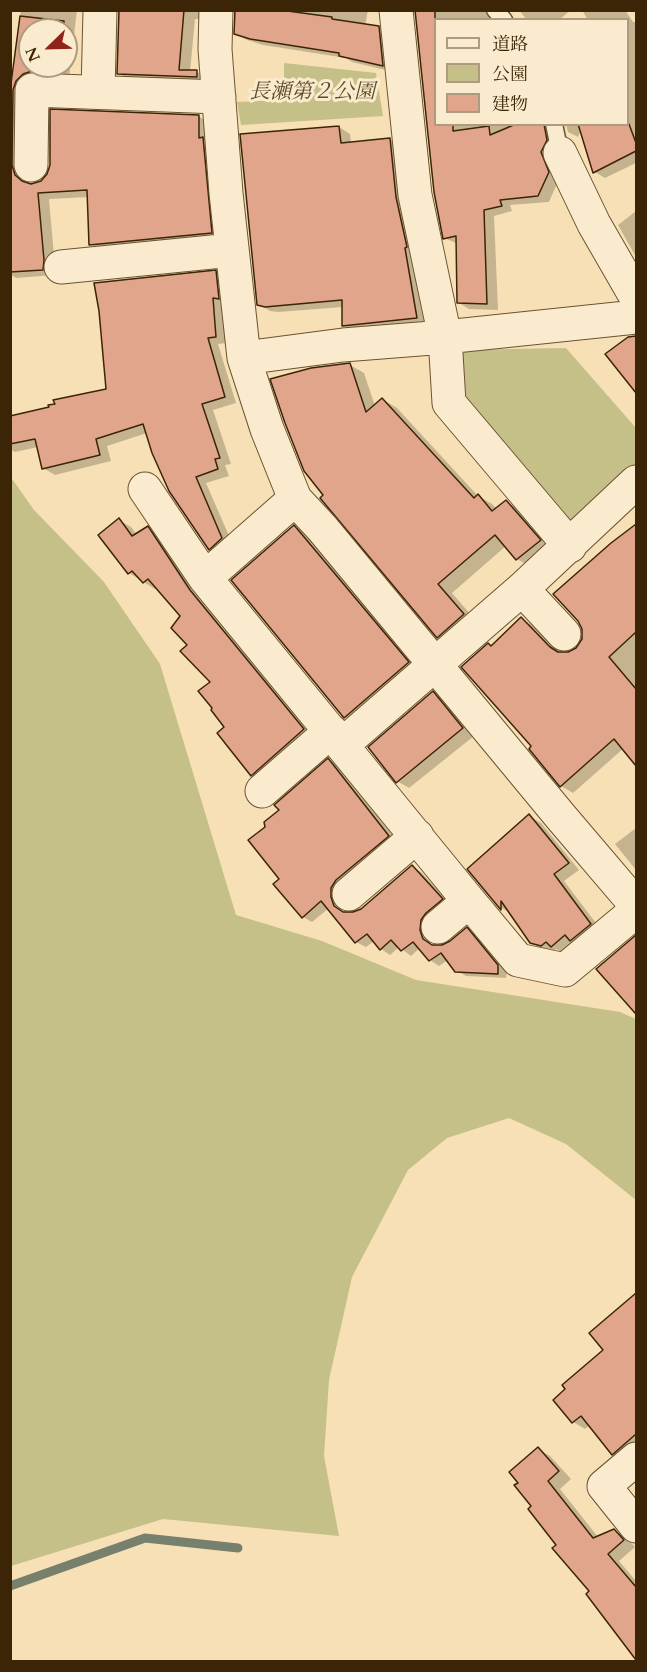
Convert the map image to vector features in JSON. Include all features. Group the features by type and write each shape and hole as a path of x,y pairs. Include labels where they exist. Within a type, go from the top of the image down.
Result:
{"street":[{"path":"98,93 99,10"},
{"path":"216,10 215,49 232,250 244,358 267,429 295,499 322,528 636,905"},
{"path":"396,10 415,195 445,337 449,403 570,546"},
{"path":"31,165 32,90 219,97"},
{"path":"557,139 594,224 636,297"},
{"path":"61,267 232,250"},
{"path":"244,358 343,345 636,317"},
{"path":"262,791 435,665 570,546 636,482"},
{"path":"145,489 205,578 518,960 565,970 636,911"},
{"path":"205,578 295,499"},
{"path":"522,589 564,634"},
{"path":"349,894 417,836"},
{"path":"438,927 469,901"},
{"path":"636,1459 604,1486 636,1526"}],"green space":[{"name":"長瀬第２公園","path":"284,63 376,73 383,116 241,125 237,102 284,100"},
{"path":"566,348 636,428 636,470 576,529 465,400 457,350"},
{"path":"10,476 34,510 104,582 160,664 236,915 322,941 416,980 620,1012 636,1019 636,1200 566,1144 509,1118 447,1138 408,1170 352,1277 329,1380 324,1456 339,1536 163,1519 11,1566"}],"building":[{"path":"119,10 184,10 179,70 197,70 197,77 117,74"},
{"path":"235,10 280,10 379,26 383,66 339,56 339,53 250,39 234,34"},
{"path":"415,10 435,10 434,126 453,126 453,131 489,126 490,135 511,126 544,126 547,140 541,152 549,172 538,196 500,200 502,206 484,210 487,304 457,303 456,236 443,239 434,192"},
{"path":"18,31 19,78 13,90 12,165 15,175 31,184 41,181 50,165 50,109 199,115 199,138 203,137 212,233 89,245 87,190 38,193 43,270 10,272 10,91"},
{"path":"629,124 636,143 636,151 593,173 579,126 629,126"},
{"path":"339,126 341,143 390,138 396,197 407,247 405,248 417,318 342,326 342,300 265,307 257,305 240,134"},
{"path":"216,270 219,299 213,298 216,337 208,338 225,397 202,404 220,458 215,459 218,469 196,477 222,538 209,550 169,491 152,453 143,424 96,439 100,455 42,469 35,439 10,444 10,416 49,407 48,405 55,404 53,400 106,389 99,311 94,283"},
{"path":"636,336 636,393 605,354 628,337"},
{"path":"350,363 366,412 382,398 474,498 478,494 492,511 506,500 541,540 516,560 495,535 438,584 464,614 437,638 320,498 323,495 304,471 270,379 311,368"},
{"path":"119,518 132,536 148,526 190,590 304,729 251,776 217,733 224,727 198,691 210,682 180,651 187,645 171,628 180,616 148,579 143,583 132,571 128,574 98,535"},
{"path":"636,524 636,632 609,657 636,689 636,766 614,739 560,787 529,749 531,746 461,667 488,643 491,646 521,617 550,647 558,652 568,652 576,648 582,639 582,629 578,621 553,594"},
{"path":"294,525 409,662 344,718 231,580"},
{"path":"433,691 463,728 396,783 368,747"},
{"path":"328,758 389,836 336,880 331,888 334,906 343,912 361,909 412,865 443,899 421,920 420,930 423,939 432,945 442,945 467,927 498,965 498,974 455,972 441,953 429,961 413,942 401,951 391,940 380,950 367,934 355,943 321,901 302,918 273,884 279,879 248,840 265,827 264,822 279,810 274,805"},
{"path":"529,814 569,863 554,874 591,924 570,941 565,935 551,947 546,942 541,946 530,943 501,901 501,910 467,869"},
{"path":"636,935 636,1012 635,1013 596,969"},
{"path":"636,1293 636,1434 612,1455 581,1416 572,1423 553,1400 565,1389 562,1385 603,1350 589,1333"},
{"path":"538,1447 559,1471 548,1481 593,1538 614,1529 624,1540 608,1554 636,1587 636,1660 586,1594 589,1591 552,1548 556,1545 528,1509 531,1506 514,1485 518,1483 509,1472"}],"waterway":[{"path":"10,1586 145,1538 238,1548"}]}
